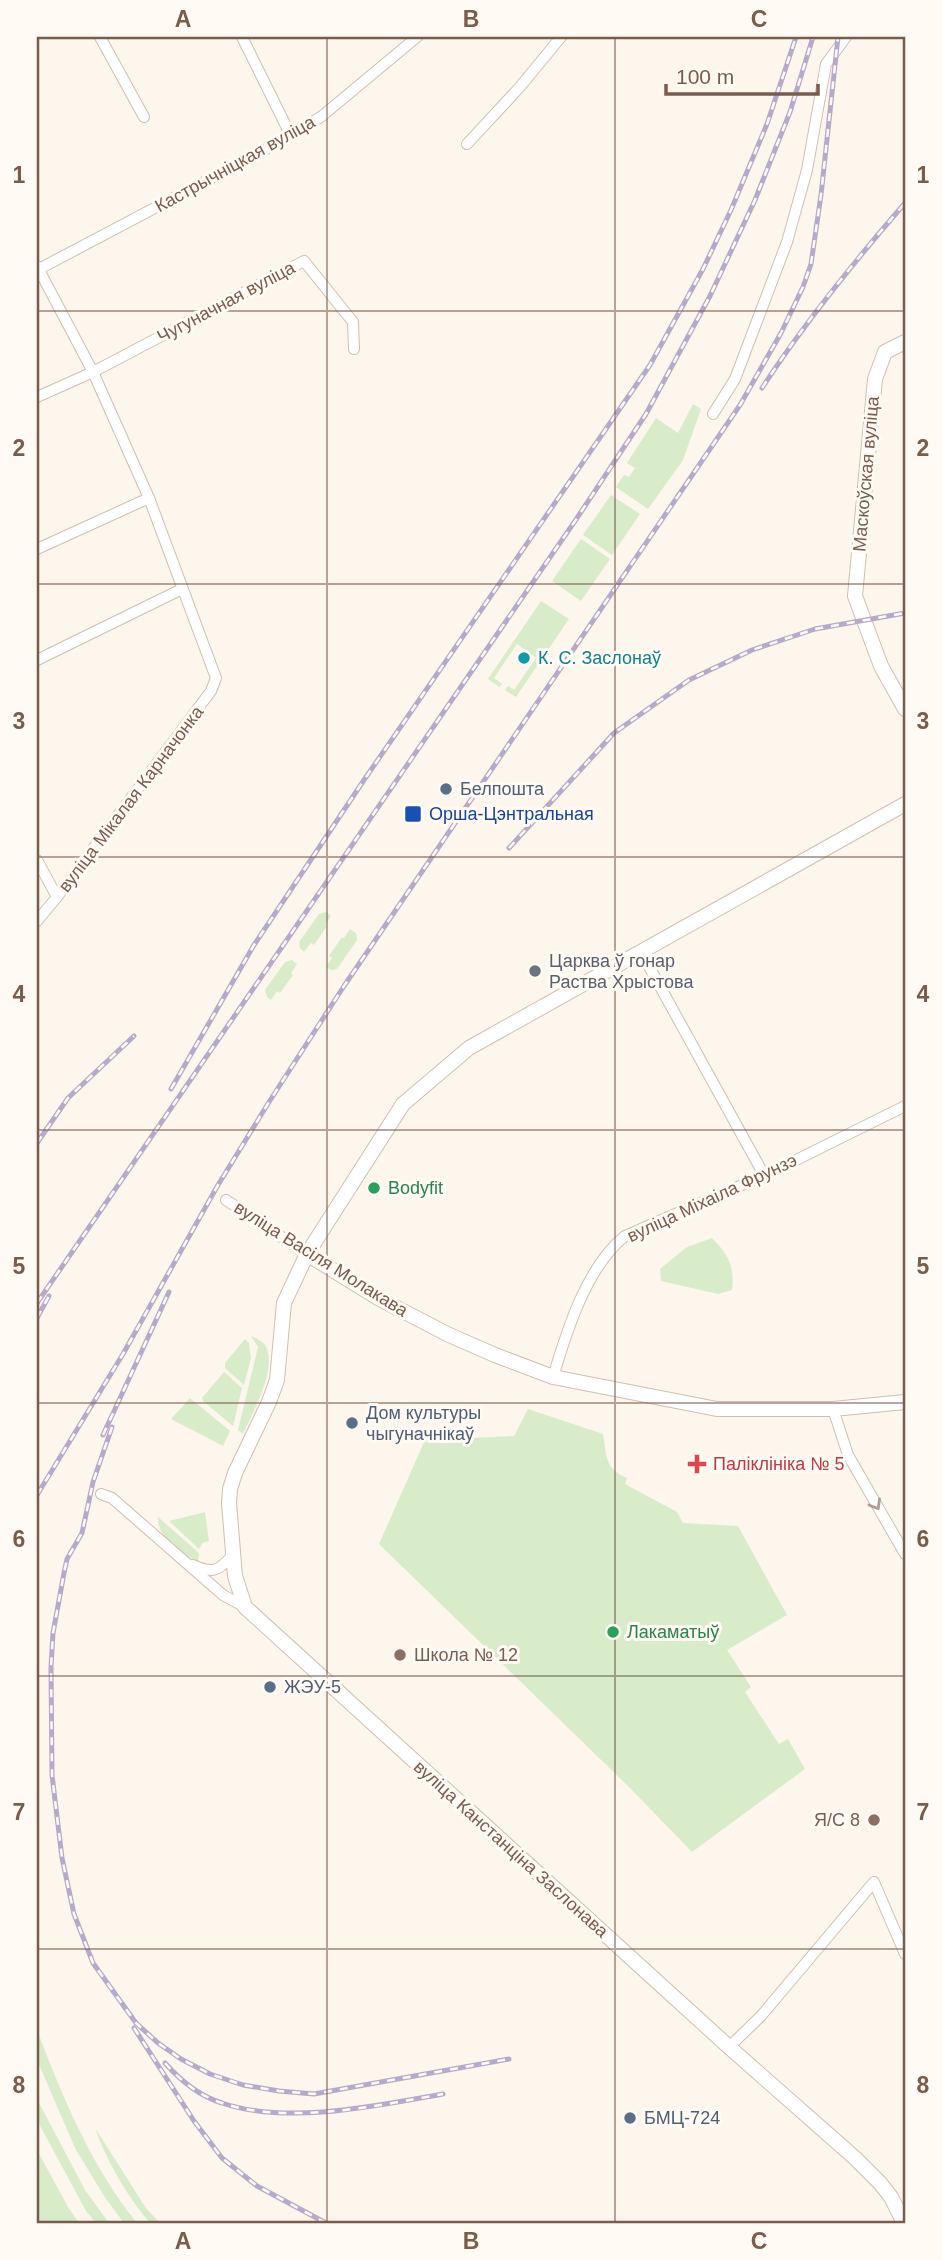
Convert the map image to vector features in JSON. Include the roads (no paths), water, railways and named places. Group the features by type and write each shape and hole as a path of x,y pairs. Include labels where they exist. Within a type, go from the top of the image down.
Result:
{"street":[{"path":"100,37 144,117"},
{"path":"242,37 291,136"},
{"name":"Кастрычніцкая вуліца","path":"38,268 291,136 323,116 417,37"},
{"path":"467,144 519,88 561,37"},
{"path":"713,414 735,379 787,242 807,170 826,64 846,37"},
{"name":"Чугуначная вуліца","path":"93,372 304,261 353,322 354,349"},
{"path":"37,660 183,589 149,498 93,372 38,268"},
{"name":"Маскоўская вуліца","path":"905,342 885,352 875,379 855,596 881,666 905,709"},
{"path":"37,397 93,372"},
{"path":"37,549 149,498"},
{"name":"вуліца Мікалая Карначонка","path":"37,921 211,691 216,672 183,589"},
{"path":"245,1607 236,1583 232,1556 230,1489 277,1380 285,1303 307,1254 403,1104 469,1048 905,804"},
{"path":"37,860 57,897"},
{"path":"641,952 764,1175"},
{"name":"вуліца Міхаіла Фрунзэ","path":"553,1377 597,1264 611,1247 625,1236 764,1175 905,1106"},
{"name":"вуліца Васіля Молакава","path":"226,1200 378,1298 495,1356 553,1377 717,1409 833,1409 905,1402"},
{"path":"833,1409 848,1455 905,1554"},
{"name":"вуліца Канстанціна Заслонава","path":"101,1494 112,1498 191,1564 223,1595 245,1607 880,2183 891,2197 904,2223"},
{"path":"191,1564 211,1571 223,1567 232,1556"},
{"path":"729,2047 770,2007 874,1882 905,1954"}],"railway":[{"path":"171,1089 254,945 364,780 650,365 703,269 731,210 767,124 796,37"},
{"path":"37,1303 646,414 710,296 755,200 790,112 813,37"},
{"path":"37,1495 123,1354 218,1185 269,1102 344,986 740,405 781,333 811,264 838,37"},
{"path":"762,388 830,293 905,203"},
{"path":"509,848 614,733 689,680 752,650 815,629 905,613"},
{"path":"37,1143 68,1098 134,1036"},
{"path":"103,1435 169,1292"},
{"path":"37,1318 49,1296"},
{"path":"112,1427 93,1482 82,1533 67,1559 53,1633 51,1667 52,1775 62,1858 74,1914 93,1963 136,2023 158,2043 210,2074 243,2085 314,2094 509,2059"},
{"path":"134,2028 194,2121 222,2158 257,2186 326,2223"},
{"path":"165,2063 190,2087 214,2100 275,2113 361,2108 443,2094"}],"place":[{"name":"К. С. Заслонаў","path":"524,658"},
{"name":"Белпошта","path":"446,789"},
{"name":"Орша-Цэнтральная","path":"413,814"},
{"name":"Царква ў гонар Раства Хрыстова","path":"535,971"},
{"name":"Bodyfit","path":"374,1188"},
{"name":"Дом культуры чыгуначнікаў","path":"352,1423"},
{"name":"Паліклініка № 5","path":"697,1464"},
{"name":"Лакаматыў","path":"613,1632"},
{"name":"Школа № 12","path":"400,1655"},
{"name":"ЖЭУ-5","path":"270,1687"},
{"name":"Я/С 8","path":"874,1820"},
{"name":"БМЦ-724","path":"630,2118"}]}
